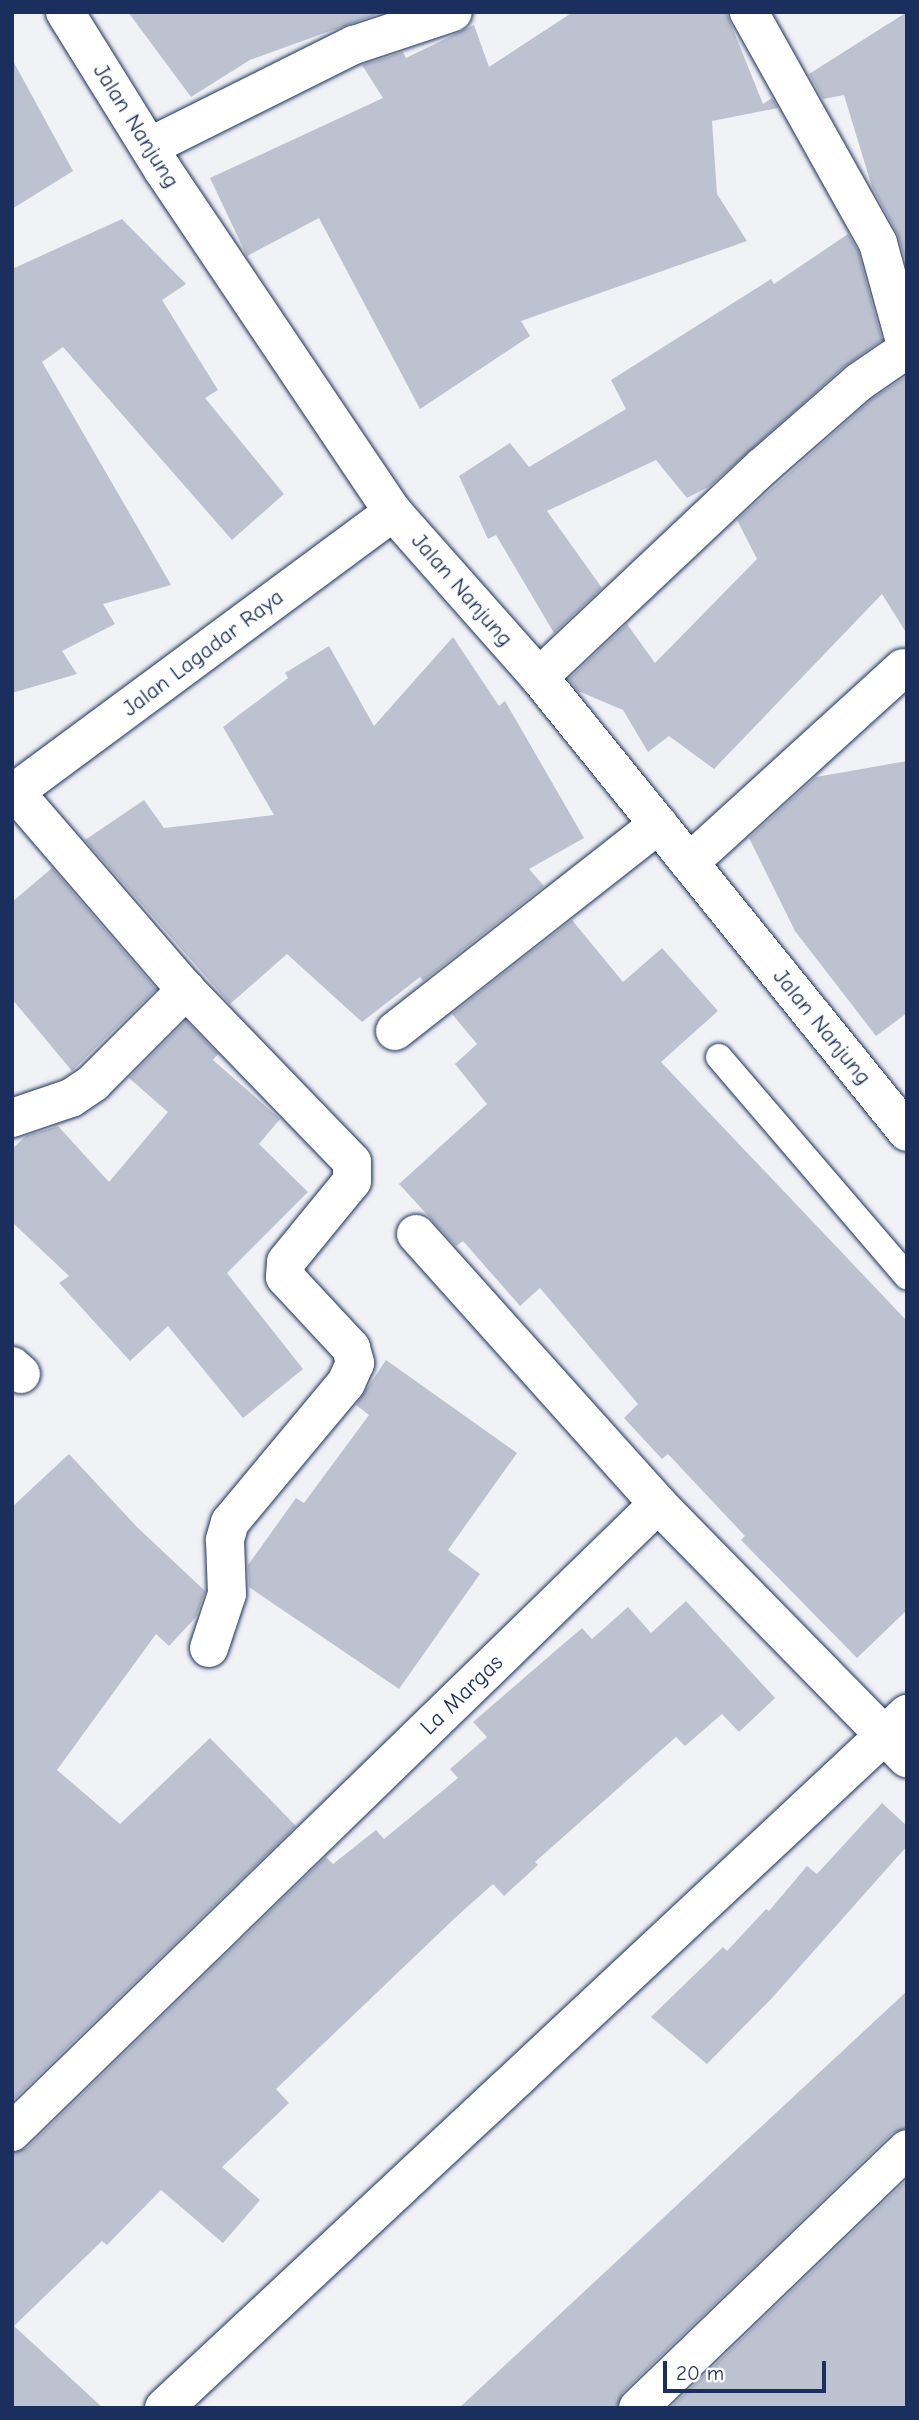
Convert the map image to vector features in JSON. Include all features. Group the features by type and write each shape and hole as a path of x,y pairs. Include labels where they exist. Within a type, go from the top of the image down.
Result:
{"street":[{"name":"Jalan Nanjung","path":"65,12 149,147 393,512 539,677 907,1132"},
{"path":"149,147 354,45 453,12"},
{"path":"539,677 762,467 859,382 907,349 878,243 749,12"},
{"name":"Jalan Lagadar Raya","path":"14,793 393,512"},
{"path":"690,862 903,668"},
{"path":"14,793 186,990 352,1162 352,1181 286,1262 285,1277 351,1348 355,1363 346,1382 230,1522 225,1540 227,1594 209,1648"},
{"path":"395,1031 659,824"},
{"path":"12,1118 71,1098 93,1083 186,990"},
{"path":"164,2408 899,1736 658,1504 416,1234"},
{"name":"La Margas","path":"12,2132 658,1504"},
{"path":"638,2408 907,2150"}],"lane":[{"path":"719,1057 907,1276"}],"building":[{"path":"128,12 383,12 250,60 191,97"},
{"path":"573,12 726,12 763,104 772,98 778,108 712,121 717,194 747,241 521,321 530,336 420,409 319,218 247,256 210,178 383,98 362,65 403,52 406,58 474,25 489,67"},
{"path":"907,12 907,265 897,233 872,187 844,95 823,99 809,74"},
{"path":"12,59 73,171 12,209"},
{"path":"122,219 186,284 162,300 218,390 205,398 284,494 232,540 63,347 42,362 171,585 103,604 115,624 62,651 77,674 12,693 12,269"},
{"path":"848,234 858,251 882,340 845,366 710,486 687,498 656,460 547,511 602,588 554,633 496,535 488,539 459,476 510,443 529,467 626,409 611,380 771,279 774,284"},
{"path":"907,376 907,634 882,594 714,769 669,736 648,752 623,710 578,691 569,679 627,624 655,663 757,559 737,520 872,399"},
{"path":"453,637 499,706 505,701 584,838 529,869 544,886 423,981 420,977 362,1022 287,954 230,1004 85,840 144,800 164,828 274,815 223,727 288,678 285,673 329,646 374,726"},
{"path":"907,761 907,1013 876,1036 795,931 749,838 816,777"},
{"path":"52,868 156,989 72,1071 12,999 12,902"},
{"path":"572,920 623,982 662,948 718,1011 661,1062 907,1321 907,1610 857,1658 741,1540 745,1536 668,1454 662,1459 624,1418 638,1404 540,1288 520,1306 463,1241 456,1246 399,1184 487,1104 455,1064 477,1044 452,1014"},
{"path":"186,1021 218,1054 213,1060 280,1119 259,1144 308,1192 227,1273 303,1369 243,1418 168,1326 130,1361 59,1283 69,1276 12,1222 12,1149 26,1136 58,1126 109,1182 168,1112 129,1078"},
{"path":"386,1360 517,1453 448,1550 480,1574 399,1689 249,1587 248,1565 296,1498 304,1503 369,1415 356,1405"},
{"path":"69,1454 137,1527 205,1591 196,1617 169,1646 156,1634 57,1770 120,1824 210,1738 296,1826 12,2101 12,1507"},
{"path":"686,1601 775,1698 739,1732 722,1714 685,1746 676,1737 535,1862 538,1865 504,1896 493,1884 276,2089 289,2103 222,2167 260,2200 223,2243 161,2190 107,2245 102,2241 14,2326 103,2408 12,2408 12,2153 27,2148 326,1857 333,1864 376,1830 384,1839 458,1778 450,1769 487,1737 473,1722 582,1628 592,1639 628,1607 651,1633"},
{"path":"882,1803 907,1826 907,1846 772,1998 707,2064 651,2017 723,1947 727,1951 766,1909 769,1911 807,1866 817,1874"},
{"path":"907,1991 907,2128 892,2133 623,2392 617,2408 459,2408"},
{"path":"907,2180 907,2408 670,2408"}]}
